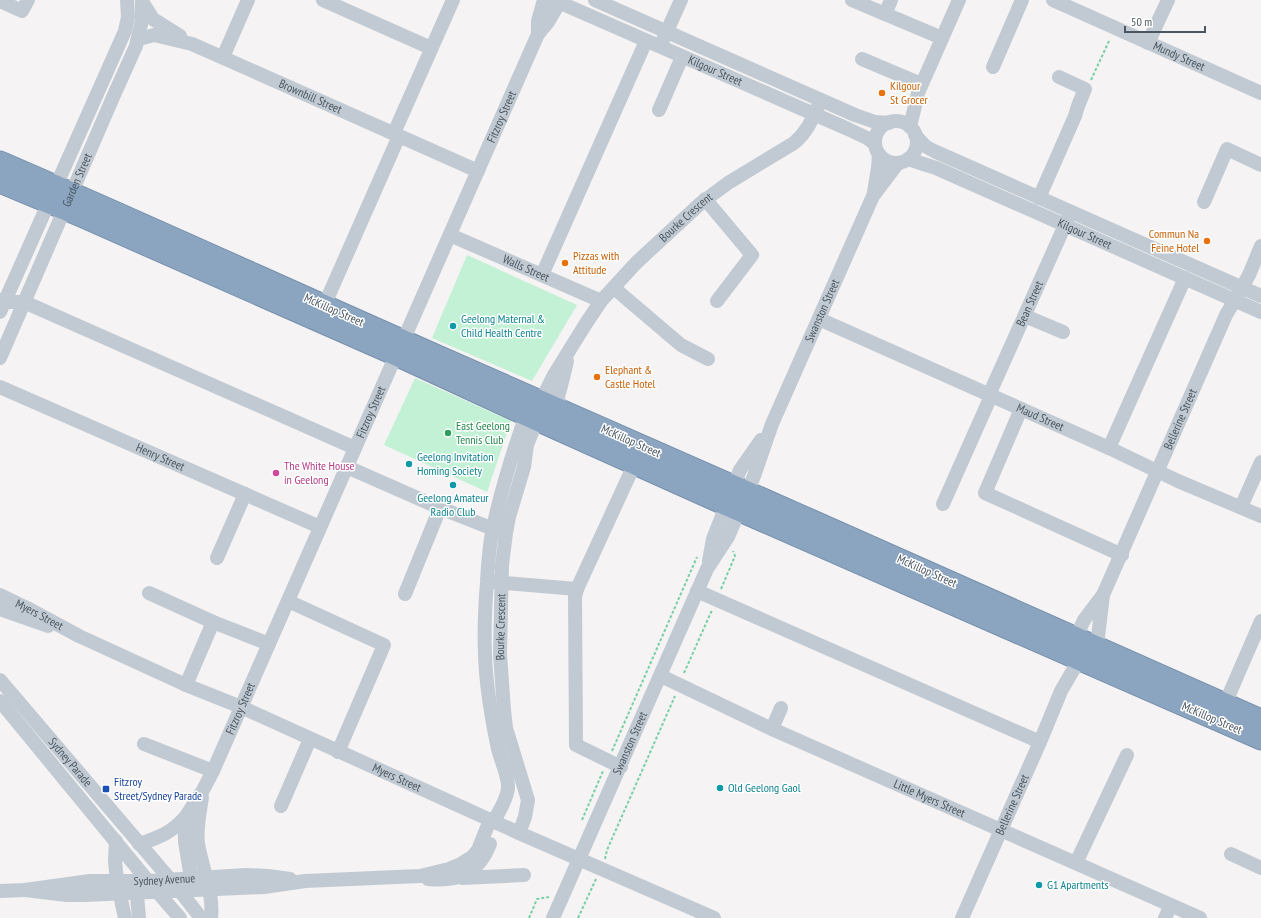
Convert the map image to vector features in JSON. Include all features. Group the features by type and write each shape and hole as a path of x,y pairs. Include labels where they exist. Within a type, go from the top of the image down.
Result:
{"highway":[{"name":"McKillop Street","path":"0,162 60,197 400,348 535,412 560,420 737,498 1074,651 1261,739"},
{"name":"McKillop Street","path":"0,182 60,197 324,306 400,348"},
{"name":"McKillop Street","path":"560,420 635,463 737,498"},
{"name":"McKillop Street","path":"1074,651 1098,648 1261,720"}],"street":[{"path":"0,1 22,11 28,0"},
{"path":"125,31 128,17 127,0"},
{"path":"140,0 153,19 192,44"},
{"name":"Garden Street","path":"0,358 24,302 83,127 140,0"},
{"name":"Garden Street","path":"2,304 60,197 139,39 142,20 140,0"},
{"path":"223,57 248,0"},
{"path":"323,0 431,48"},
{"path":"324,306 431,48 453,0"},
{"name":"Fitzroy Street","path":"538,34 538,21 544,0"},
{"name":"Kilgour Street","path":"595,0 866,120 875,122 892,122"},
{"path":"660,47 681,0"},
{"path":"852,0 942,38"},
{"path":"885,14 891,0"},
{"path":"912,131 920,88 959,0"},
{"path":"993,67 1022,0"},
{"name":"Mundy Street","path":"1053,0 1261,93"},
{"path":"1148,43 1168,0"},
{"name":"Fitzroy Street","path":"139,844 165,835 175,828 188,814 213,771 538,34 548,22 558,1"},
{"name":"Kilgour Street","path":"558,1 867,138 877,149"},
{"name":"Brownbill Street","path":"139,39 154,35 192,44 478,171"},
{"path":"542,275 646,41"},
{"path":"659,110 682,57"},
{"path":"862,59 920,88"},
{"path":"1039,198 1075,116 1085,89 1059,76"},
{"path":"892,122 920,88"},
{"name":"Bourke Crescent","path":"494,822 506,796 508,782 497,745 491,715 485,649 487,582 499,531 514,496 524,467 527,445 535,412 554,375 601,301 654,246 705,200 728,182 803,135 808,129 821,100"},
{"path":"892,122 900,122 912,131 916,141 916,148 912,154 903,161 887,161 877,149 876,137 878,131 883,126 892,122"},
{"name":"Kilgour Street","path":"912,131 925,146 934,151 1071,212 1238,294 1261,312"},
{"name":"Swanston Street","path":"553,918 621,767 707,569 713,539 737,498 772,424 873,196 878,168 877,149"},
{"path":"1204,202 1227,149 1261,165"},
{"name":"Kilgour Street","path":"903,161 936,168 1185,278 1238,294 1261,296"},
{"name":"Swanston Street","path":"873,196 903,161"},
{"path":"705,200 752,255 717,301"},
{"name":"Bean Street","path":"944,504 1071,212"},
{"name":"Walls Street","path":"450,235 601,301"},
{"name":"Bellerine Street","path":"962,918 1061,691 1084,620 1103,595 1122,555 1226,315 1249,275 1261,246"},
{"path":"1109,448 1185,278"},
{"path":"614,288 681,345 708,359"},
{"path":"2,304 24,302 355,448"},
{"path":"1025,316 1063,332"},
{"name":"Maud Street","path":"819,319 1109,448 1178,481 1261,516"},
{"name":"Bourke Crescent","path":"560,420 558,397 568,354"},
{"name":"Henry Street","path":"0,387 320,527"},
{"path":"1022,409 985,493 1122,555"},
{"path":"1241,507 1261,462"},
{"path":"621,767 576,745 576,597 577,589 635,463"},
{"path":"346,467 440,508 499,531"},
{"path":"216,558 245,494"},
{"path":"405,594 440,508"},
{"name":"Bourke Crescent","path":"499,531 502,565 500,654 504,710 506,728 528,800 525,817 518,833"},
{"path":"487,582 577,589"},
{"path":"697,592 1040,742"},
{"path":"149,593 213,622 269,644"},
{"name":"Myers Street","path":"0,595 79,636 186,684 242,707 518,833 714,918"},
{"name":"Bellerine Street","path":"1098,648 1103,595"},
{"path":"288,601 384,645 338,752"},
{"name":"Myers Street","path":"0,609 79,636"},
{"path":"0,617 26,619"},
{"path":"1224,704 1261,621"},
{"path":"186,684 213,622"},
{"name":"Little Myers Street","path":"661,676 772,728 1200,918"},
{"name":"Sydney Parade","path":"0,680 170,880 188,886 201,918"},
{"name":"Sydney Parade","path":"0,701 116,841 140,885"},
{"path":"772,728 781,708"},
{"path":"281,806 310,739"},
{"path":"144,744 213,771"},
{"path":"1076,863 1127,755"},
{"name":"Fitzroy Street","path":"203,790 198,836 207,883 211,918"},
{"name":"Fitzroy Street","path":"188,814 185,826 188,886"},
{"name":"Sydney Avenue","path":"140,885 158,892 260,875 305,881 412,877 461,872 476,852 494,822"},
{"path":"116,841 115,861 118,888 125,918"},
{"path":"1231,854 1261,868"},
{"path":"461,872 524,875"},
{"name":"Sydney Avenue","path":"0,891 25,890 75,895 170,880"},
{"path":"139,918 140,885"},
{"path":"158,892 180,918"},
{"path":"1165,918 1171,905"}],"path":[{"path":"1085,89 1088,88 1109,41"},
{"path":"684,675 735,556"},
{"path":"606,857 607,850 675,695"},
{"path":"578,918 596,880"},
{"path":"529,918 537,899"}],"green space":[{"path":"467,255 577,305 532,381 432,338"},
{"name":"East Geelong Tennis Club","path":"415,378 511,421 487,492 384,445"}],"place":[{"name":"Kilgour St Grocer","path":"882,93"},
{"name":"Commun Na Feine Hotel","path":"1207,241"},
{"name":"Pizzas with Attitude","path":"565,263"},
{"name":"Geelong Maternal & Child Health Centre","path":"453,326"},
{"name":"Elephant & Castle Hotel","path":"597,377"},
{"name":"East Geelong Tennis Club","path":"448,433"},
{"name":"Geelong Invitation Homing Society","path":"409,464"},
{"name":"The White House in Geelong","path":"276,473"},
{"name":"Geelong Amateur Radio Club","path":"453,485"},
{"name":"Old Geelong Gaol","path":"720,788"},
{"name":"Fitzroy Street/Sydney Parade","path":"106,789"},
{"name":"G1 Apartments","path":"1039,885"}]}
